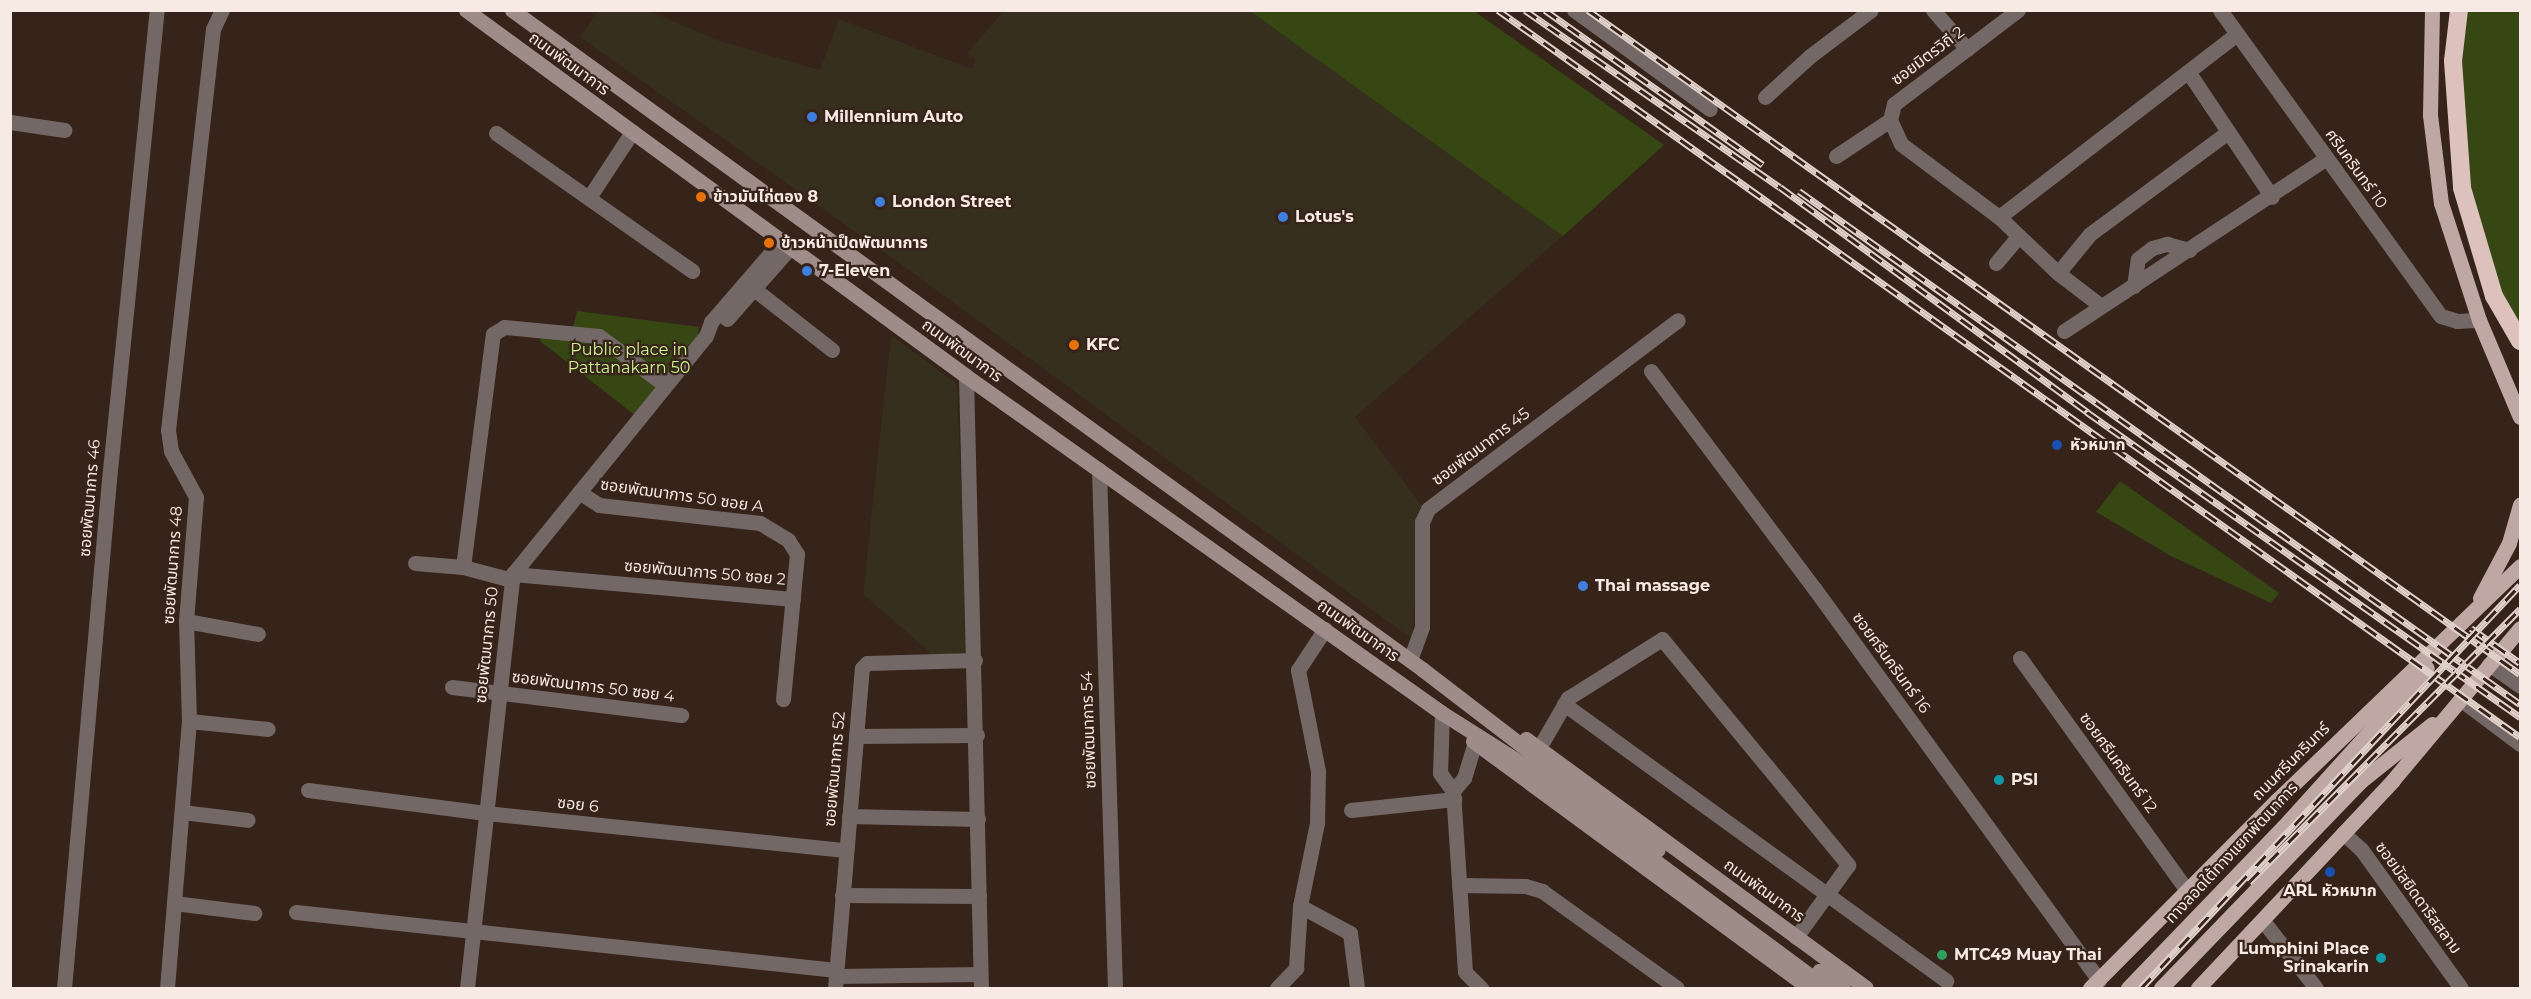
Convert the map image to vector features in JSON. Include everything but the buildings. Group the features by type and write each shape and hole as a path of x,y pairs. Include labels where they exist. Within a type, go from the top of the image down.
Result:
{"highway":[{"path":"2458,10 2453,61 2462,188 2494,296 2520,341"}],"main road":[{"name":"ถนนพัฒนาการ","path":"466,10 966,376 1442,713 1519,761 1843,988"},
{"name":"ถนนพัฒนาการ","path":"512,10 1463,699 1539,748 1866,988"},
{"path":"2432,10 2430,115 2441,203 2480,321 2520,417"},
{"path":"2472,611 2498,568 2520,505"},
{"name":"ถนนศรีนครินทร์","path":"2095,984 2187,890 2520,566"},
{"name":"ทางลอดใต้ทางแยกพัฒนาการ","path":"2128,988 2284,826 2506,582"},
{"path":"2198,988 2343,833 2517,633"},
{"name":"ถนนพัฒนาการ","path":"1463,699 1519,746 1827,988"},
{"path":"2161,988 2367,775 2456,704"},
{"name":"ถนนพัฒนาการ","path":"1442,713 1475,742 1809,988"}],"street":[{"name":"ซอยพัฒนาการ 46","path":"64,988 109,480 157,10"},
{"name":"ซอยพัฒนาการ 48","path":"167,988 189,721 186,621 196,497 171,451 168,430 213,29 222,10"},
{"path":"1574,10 1710,109"},
{"path":"1765,97 1810,56 1871,10"},
{"path":"1933,10 1967,49"},
{"name":"ซอยมิตรวิถี 2","path":"1836,156 1891,116 1894,104 2018,10"},
{"name":"ศรีนครินทร์ 10","path":"2220,10 2441,316 2457,321 2480,321"},
{"path":"1999,217 2237,34"},
{"path":"2189,73 2272,197"},
{"path":"1891,116 1902,144 1999,217 2058,273 2102,306"},
{"path":"10,122 64,130"},
{"path":"590,196 632,132"},
{"path":"2058,273 2090,234 2228,132"},
{"path":"496,133 590,196 692,271"},
{"path":"2064,331 2272,197 2326,158"},
{"path":"1996,263 2019,236"},
{"path":"2134,286 2138,259 2151,248 2167,244 2189,250"},
{"name":"ซอยพัฒนาการ 50","path":"467,988 512,577 706,336 718,328 754,289 784,245"},
{"name":"ซอยพัฒนาการ 50","path":"706,336 711,322 784,245"},
{"path":"754,289 832,350"},
{"name":"ซอยพัฒนาการ 45","path":"1410,660 1422,627 1422,522 1428,509 1678,320"},
{"path":"463,567 491,339 496,330 504,327 599,336 665,385"},
{"name":"ซอยศรีนครินทร์ 16","path":"1651,371 1814,588 2095,984"},
{"path":"296,912 473,929 836,978 981,981 977,735 966,376"},
{"name":"ซอยพัฒนาการ 54","path":"1099,470 1115,988"},
{"name":"ซอยพัฒนาการ 50 ซอย A","path":"579,492 599,505 760,523 788,540 797,554 793,599"},
{"name":"ซอยพัฒนาการ 50 ซอย 2","path":"415,563 463,567 512,577 793,599 783,699"},
{"path":"186,621 258,634"},
{"path":"1277,988 1296,968 1300,906 1317,824 1318,771 1298,670 1325,629"},
{"path":"1539,748 1568,698 1662,639 1848,865 1796,937"},
{"name":"ซอยศรีนครินทร์ 12","path":"2020,658 2187,890"},
{"name":"ซอยพัฒนาการ 52","path":"836,978 861,670 865,664 975,660"},
{"path":"2489,664 2520,686"},
{"name":"ซอยพัฒนาการ 50 ซอย 4","path":"452,687 681,716"},
{"path":"1564,704 1946,981"},
{"path":"2456,704 2520,744"},
{"path":"1442,713 1440,775 1454,795 1465,972 1481,988"},
{"path":"189,721 268,729"},
{"path":"856,736 977,735"},
{"path":"1454,795 1464,778 1475,742"},
{"name":"ซอย 6","path":"308,790 486,813 845,850"},
{"path":"1352,810 1454,795"},
{"path":"182,812 248,820"},
{"path":"849,816 978,819"},
{"name":"ซอยมัสยิดดาริสสลาม","path":"2343,833 2361,849 2461,988"},
{"path":"1459,885 1525,886 1542,891 1677,988"},
{"path":"842,895 979,896"},
{"path":"174,903 254,913"},
{"path":"1300,906 1350,933 1357,988"},
{"path":"2263,921 2316,988"}],"shaded area":[{"path":"598,11 649,11 720,41 820,70 839,19 972,69 976,59 967,53 1004,11 1250,11 1563,236 1355,417 1422,506 1412,639 902,265 580,37"},
{"path":"891,335 957,384 968,653 933,655 863,594"}],"green space":[{"path":"1250,11 1474,11 1664,145 1563,236"},
{"path":"2459,11 2520,11 2520,341 2462,188"},
{"name":"Public place in Pattanakarn 50","path":"577,311 699,327 698,339 636,416 540,341 543,330 572,332"},
{"path":"2120,481 2279,593 2271,603 2171,556 2096,512"}],"railway":[{"path":"1498,10 2520,737"},
{"path":"1525,10 1780,187 2087,412 2520,717"},
{"path":"1545,10 1763,165"},
{"path":"1588,10 2520,674"},
{"path":"1799,191 2520,704"},
{"path":"2141,988 2520,585"},
{"path":"2249,882 2520,609"},
{"path":"2471,628 2520,663"}],"place":[{"name":"Millennium Auto","path":"812,117"},
{"name":"ข้าวมันไก่ตอง 8","path":"701,197"},
{"name":"London Street","path":"880,202"},
{"name":"Lotus's","path":"1283,217"},
{"name":"ข้าวหน้าเป็ดพัฒนาการ","path":"769,243"},
{"name":"7-Eleven","path":"807,271"},
{"name":"KFC","path":"1074,345"},
{"name":"หัวหมาก","path":"2057,445"},
{"name":"Thai massage","path":"1583,586"},
{"name":"PSI","path":"1999,780"},
{"name":"ARL หัวหมาก","path":"2330,872"},
{"name":"MTC49 Muay Thai","path":"1942,955"},
{"name":"Lumphini Place Srinakarin","path":"2381,958"}]}
